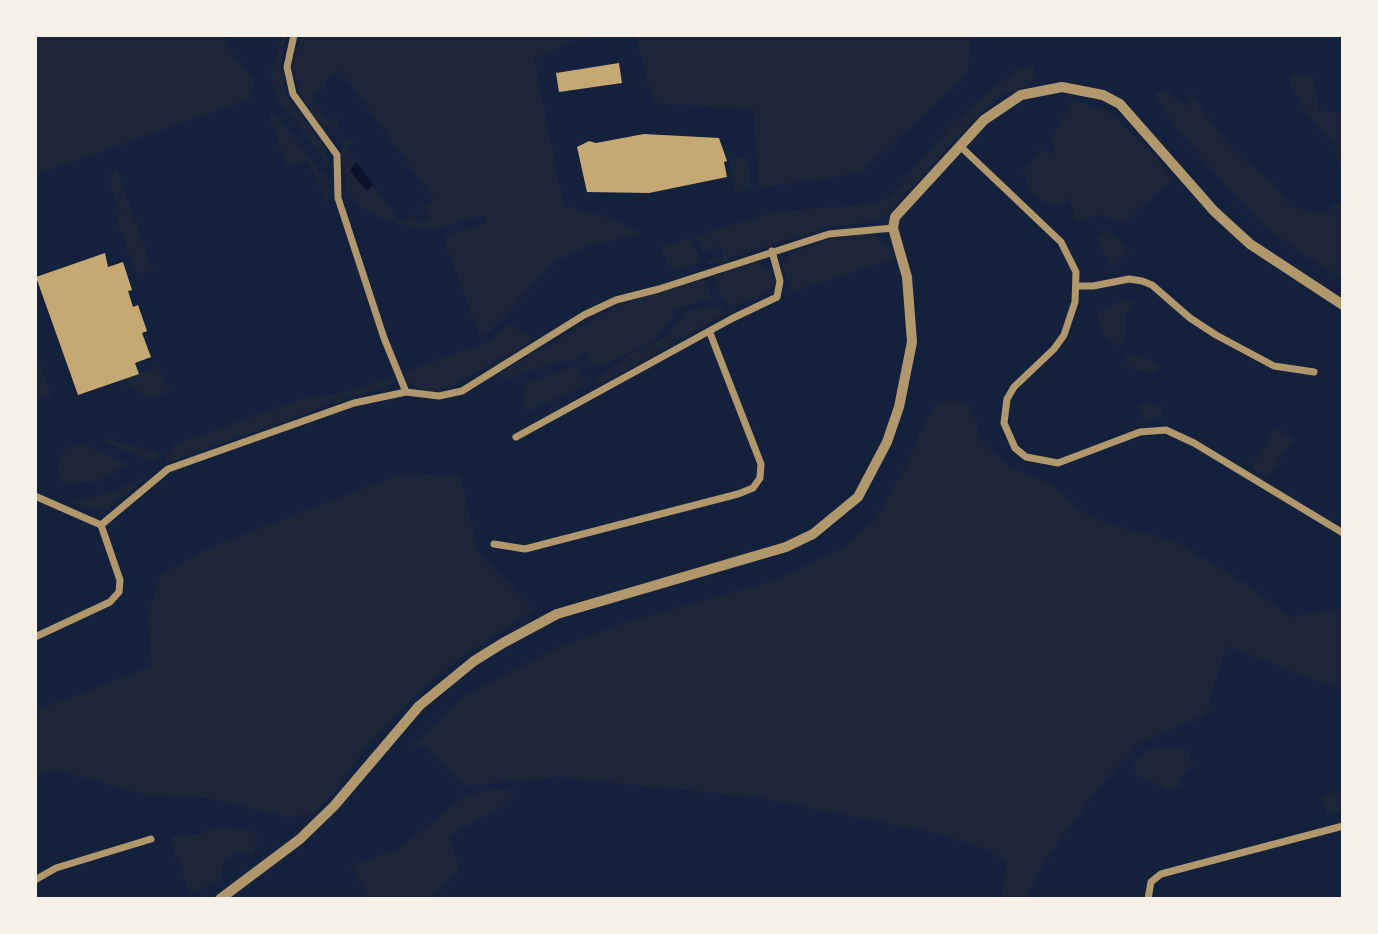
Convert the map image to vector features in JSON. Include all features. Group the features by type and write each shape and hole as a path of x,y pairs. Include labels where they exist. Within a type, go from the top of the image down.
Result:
{"street":[{"path":"294,35 287,67 293,94 337,155 338,198 380,328 406,392"},
{"path":"220,899 300,839 326,814 419,706 474,661 531,625 584,605 786,547 813,534 851,504 873,472 887,442 908,372 911,315 906,277 893,229 895,217 984,120 1021,95 1062,87 1103,95 1137,121 1214,211 1250,244 1343,305"},
{"path":"960,146 1061,242 1076,272 1077,286 1064,335 1054,349 1014,387 1007,399 1004,423 1015,448 1026,457 1058,463 1140,432 1166,430 1194,443 1343,533"},
{"path":"101,525 168,469 354,403 406,392 439,396 462,391 584,315 617,300 829,234 893,229"},
{"path":"516,437 733,318 778,297 780,281 772,251"},
{"path":"1077,286 1129,279 1142,281 1152,285 1190,318 1216,335 1274,366 1314,372"},
{"path":"494,544 525,549 753,488 760,478 761,464 710,333"},
{"path":"35,496 101,525 120,580 119,592 110,602 35,637"},
{"path":"1148,899 1151,883 1161,874 1343,826"},
{"path":"35,880 56,868 151,839"}],"shaded area":[{"path":"35,35 223,35 228,47 254,80 250,99 35,175"},
{"path":"282,35 287,35 280,66 287,96 324,147 333,170 279,102 274,91 271,74"},
{"path":"301,35 620,35 579,39 534,58 564,206 614,219 638,231 639,235 589,245 555,262 491,331 480,337 444,240 446,235 486,223 485,215 426,231 384,220 360,207 346,189 341,151 345,140 350,137 355,140 347,149 356,162 351,168 367,190 373,185 402,223 413,215 420,224 429,218 423,208 434,200 340,70 325,81 326,86 312,97 330,122 339,118 338,129 322,127 300,94 292,68"},
{"path":"635,35 971,35 967,75 861,173 759,188 753,109 654,103"},
{"path":"1033,64 1036,77 1031,85 1003,95 970,123 890,212 875,222 828,227 709,265 708,261 723,256 721,246 703,252 695,236 778,211 852,206 879,202 891,195 953,122 1014,71"},
{"path":"1292,73 1312,76 1317,90 1319,111 1343,113 1343,177 1334,144 1309,117 1289,83"},
{"path":"1165,89 1186,107 1192,94 1223,138 1275,185 1291,207 1325,214 1335,204 1343,204 1343,279 1297,251 1261,223 1223,183 1175,127 1155,94"},
{"path":"1073,100 1108,111 1147,147 1173,179 1123,224 1101,215 1076,221 1068,196 1066,203 1058,206 1042,201 1030,190 1023,173 1040,151 1055,153 1051,140"},
{"path":"269,113 276,114 328,180 329,207 308,161 286,166"},
{"path":"747,157 752,190 735,192 729,159"},
{"path":"356,162 373,185 367,191 350,171"},
{"path":"117,169 153,270 137,274 116,218 122,215 112,192 111,174"},
{"path":"1105,230 1119,238 1129,252 1112,268 1096,239"},
{"path":"871,233 889,245 895,259 791,292 782,264 789,253 830,239"},
{"path":"689,237 702,261 677,270 668,265 664,254 661,254 663,247"},
{"path":"758,262 771,270 774,286 761,298 730,306 722,299 713,276"},
{"path":"705,279 713,299 677,308 672,306 675,314 656,340 606,364 592,365 584,353 579,359 553,363 503,380 499,374 617,305"},
{"path":"1124,300 1135,301 1126,315 1125,342 1118,345 1104,334 1096,320 1104,308"},
{"path":"721,306 725,314 598,385 595,381 626,356 667,337 685,311"},
{"path":"508,324 534,339 455,385 433,391 416,388 408,381 405,372 490,341"},
{"path":"35,351 52,397 35,400"},
{"path":"1132,354 1160,364 1156,372 1130,369 1125,356"},
{"path":"159,367 169,392 149,399 127,384 125,378"},
{"path":"570,367 578,367 585,380 581,387 530,411 521,404 526,383"},
{"path":"394,376 394,381 387,388 360,394 166,463 167,455 175,444 305,398 350,391"},
{"path":"951,400 968,404 981,441 1011,468 1051,484 1087,515 1108,524 1175,541 1245,583 1290,617 1343,607 1343,691 1227,646 1205,715 1141,742 1101,785 1050,854 1026,899 1002,899 1006,864 989,850 940,834 755,797 557,777 463,786 426,748 413,744 465,695 564,645 626,622 773,581 844,547 873,522 909,461 920,431 935,405"},
{"path":"1150,403 1162,408 1161,417 1145,422 1138,405"},
{"path":"1275,428 1294,439 1267,478 1252,468"},
{"path":"108,438 142,449 156,450 160,454 156,462 105,443"},
{"path":"82,444 128,464 97,481 67,484 59,477 59,462 64,450"},
{"path":"403,473 460,475 478,552 534,610 469,652 429,683 372,739 335,791 313,814 288,817 206,798 146,795 56,770 35,776 35,711 152,666 147,617 161,575 208,548"},
{"path":"151,475 107,509 93,510 71,501 104,495"},
{"path":"1179,747 1189,752 1193,764 1179,781 1181,786 1165,791 1163,787 1136,775 1134,770 1135,762 1142,755 1152,748"},
{"path":"492,789 518,791 501,807 450,836 460,870 432,899 370,899 351,866 397,850 463,797"},
{"path":"1343,791 1340,812 1327,815 1321,796"},
{"path":"219,825 250,831 258,836 253,855 237,853 224,860 222,879 190,894 181,869 185,864 181,866 176,858 171,836 204,833"}],"building":[{"path":"619,63 622,83 559,92 556,73"},
{"path":"644,134 719,138 727,161 724,162 727,177 649,193 587,192 577,147 589,141 596,143"},
{"path":"105,253 108,267 123,262 132,290 128,291 133,307 138,305 147,331 142,333 151,357 135,363 139,374 78,395 36,277"}]}
